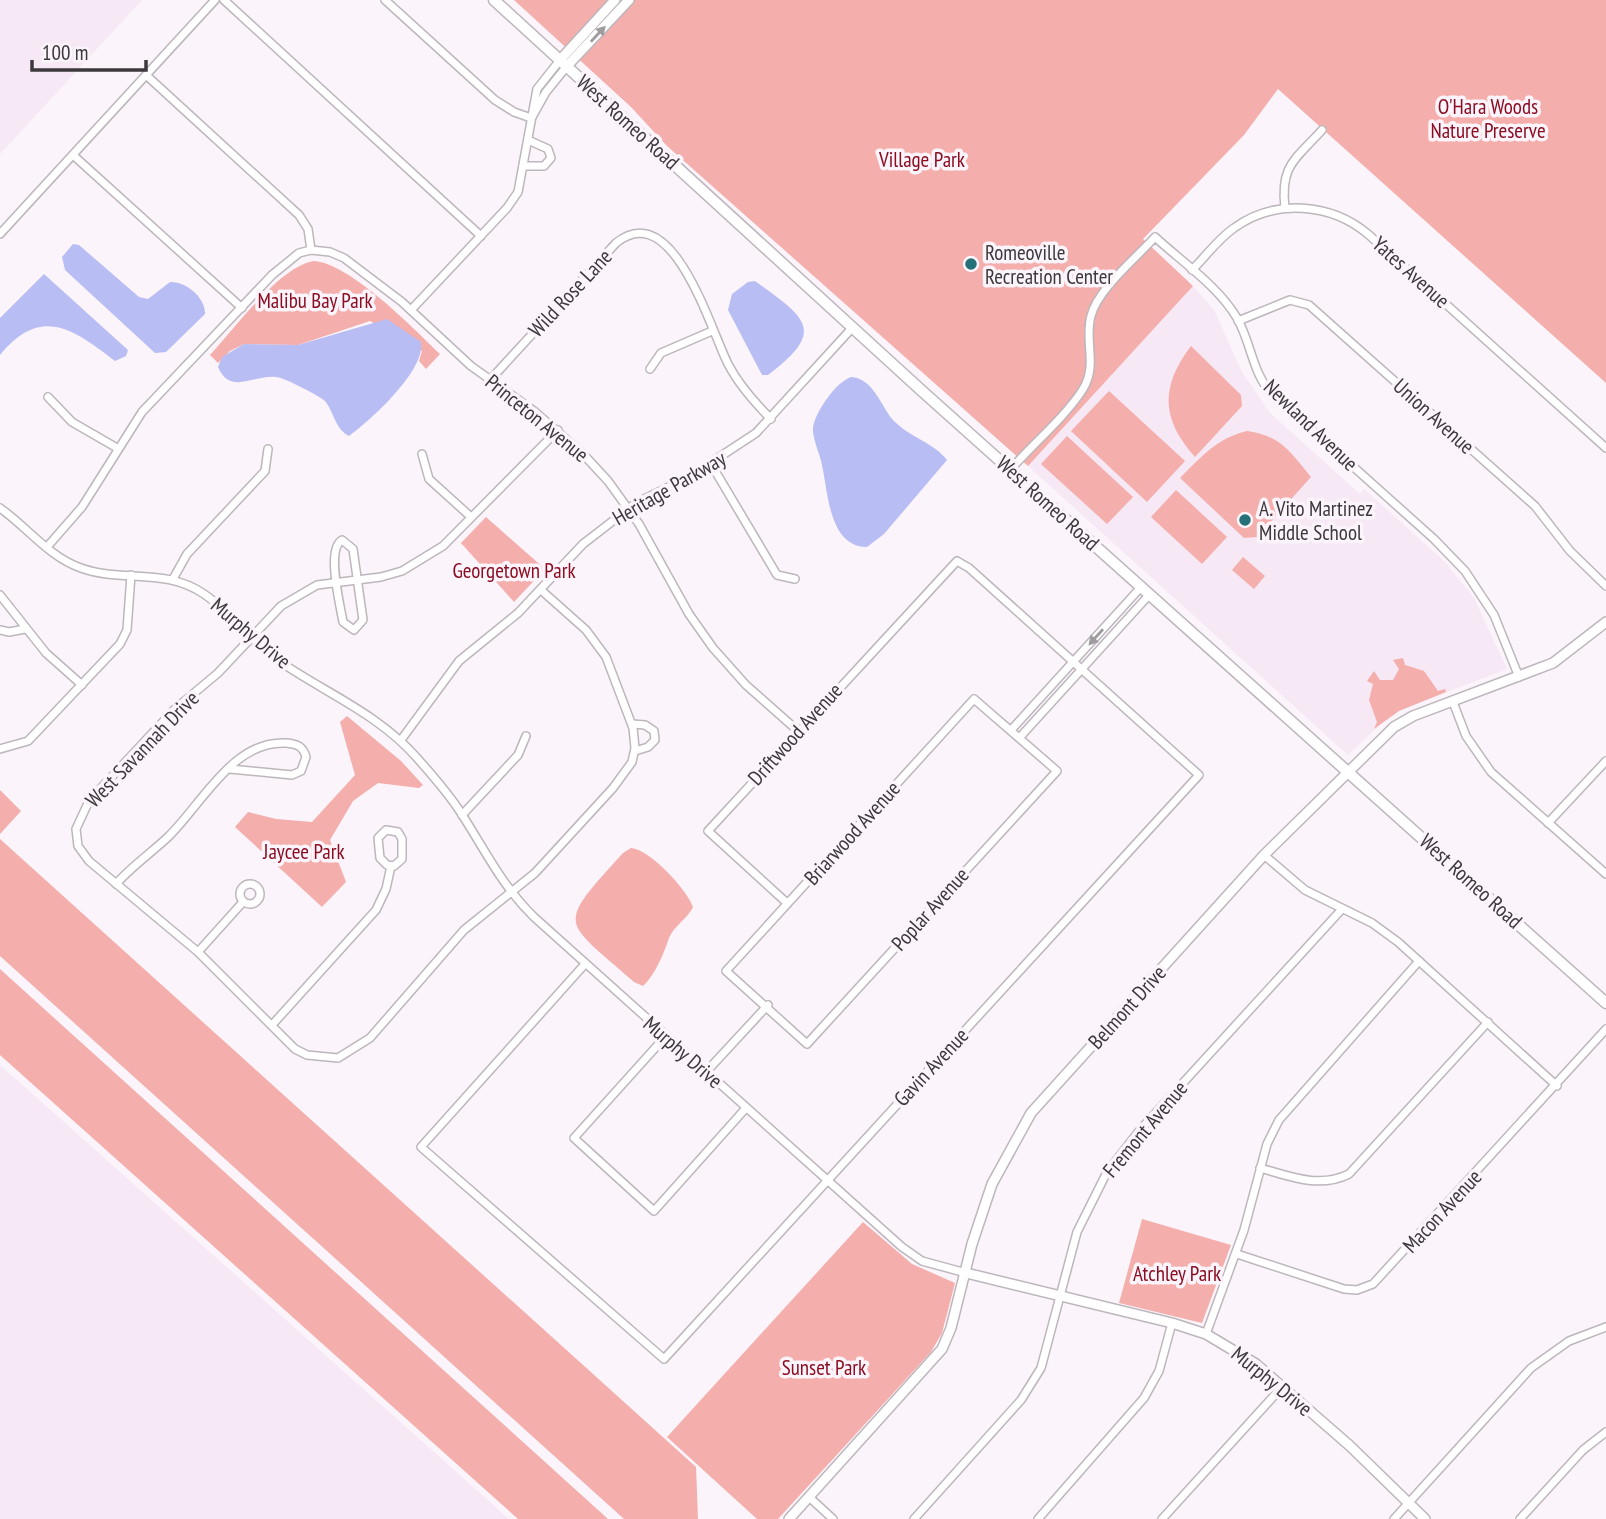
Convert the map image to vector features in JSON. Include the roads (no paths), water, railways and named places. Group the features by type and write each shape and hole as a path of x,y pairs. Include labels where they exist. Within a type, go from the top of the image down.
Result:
{"main road":[{"name":"West Romeo Road","path":"494,0 853,327 1606,1003"}],"street":[{"path":"0,234 215,0"},
{"path":"224,0 481,236"},
{"path":"385,0 495,100 514,112 531,118"},
{"path":"563,63 615,0"},
{"path":"411,310 481,236 518,192 537,89 629,0"},
{"path":"47,547 82,507 142,412 288,261 311,250 308,229 299,215 146,75"},
{"path":"1285,208 1282,185 1287,170 1322,131"},
{"path":"523,166 544,166 551,158 548,149 528,140"},
{"path":"73,155 242,308"},
{"name":"Yates Avenue","path":"1192,270 1234,228 1261,214 1285,208 1330,212 1361,228 1606,448"},
{"name":"Wild Rose Lane","path":"490,380 616,243 631,235 647,234 671,250 695,287 712,331 743,389 771,419"},
{"name":"Newland Avenue","path":"1011,469 1083,390 1092,364 1089,323 1091,311 1101,296 1155,237 1229,306 1238,321 1255,366 1271,393 1434,538 1465,570 1494,615 1519,677"},
{"name":"Princeton Avenue","path":"311,250 339,255 411,310 490,380 558,430 595,466 628,509 689,614 713,648 746,685 798,732"},
{"name":"Union Avenue","path":"1238,321 1290,300 1309,305 1535,506 1570,551 1606,586"},
{"name":"Heritage Parkway","path":"401,740 459,662 541,590 583,544 628,509 735,449 771,419 853,327"},
{"path":"650,369 661,353 712,331"},
{"path":"48,397 72,422 117,448"},
{"name":"West Savannah Drive","path":"558,430 443,546 421,561 381,577 317,585 292,598 251,636 218,673 175,709 89,801 80,814 76,829 79,846 89,861 198,952 295,1049 307,1055 338,1058 352,1052 370,1038 464,930 534,873 613,788 628,769 635,751 648,747 655,740 654,732 645,725 632,724"},
{"path":"173,579 187,554 265,471 268,449"},
{"path":"422,454 423,467 429,479 471,517"},
{"path":"711,464 776,575 795,579"},
{"name":"Murphy Drive","path":"0,508 47,547 81,568 106,574 173,579 206,595 278,661 348,701 401,740 463,815 510,892 666,1037 922,1261 1172,1323 1206,1334 1233,1347 1282,1387 1410,1502 1425,1519"},
{"path":"342,540 353,549 358,580 363,620 354,629 343,622 337,581 334,551 337,543 342,540"},
{"name":"Driftwood Avenue","path":"787,903 708,831 957,561 1074,662"},
{"path":"0,749 28,741 120,644 127,630 131,575"},
{"path":"541,590 579,622 600,647 620,686 632,724 635,751"},
{"path":"1012,729 1146,590"},
{"path":"1020,736 1082,668 1146,590"},
{"path":"0,595 25,629 82,685"},
{"name":"Belmont Drive","path":"789,1519 942,1349 951,1328 992,1184 1031,1113 1264,855 1394,727 1413,716 1553,663 1606,622"},
{"path":"0,630 9,632 25,629"},
{"path":"1074,662 1082,668"},
{"name":"Gavin Avenue","path":"585,964 421,1147 664,1359 1199,775 1082,668"},
{"name":"Briarwood Avenue","path":"768,1006 726,971 974,699 1020,736"},
{"path":"1453,702 1476,756 1606,874"},
{"path":"463,815 518,755 526,736"},
{"name":"Poplar Avenue","path":"768,1006 807,1044 1057,771 1020,736"},
{"path":"116,884 132,866 168,837 230,769 254,747 274,742 298,745 306,757 301,771 292,775 230,769"},
{"path":"1548,823 1606,761"},
{"path":"390,829 400,835 403,855 398,864 391,866 382,861 378,838 382,831 390,829"},
{"path":"1264,855 1305,890 1385,931 1557,1086"},
{"path":"272,1025 376,910 386,889 391,866"},
{"path":"198,952 243,902"},
{"name":"Fremont Avenue","path":"914,1519 1017,1406 1032,1385 1041,1368 1058,1295 1077,1232 1090,1201 1118,1157 1342,909"},
{"path":"1206,1334 1237,1254 1259,1168 1272,1131 1287,1108 1419,961"},
{"path":"706,1072 768,1006"},
{"path":"1259,1168 1315,1182 1331,1181 1349,1174 1488,1022"},
{"name":"Macon Avenue","path":"1237,1254 1344,1289 1357,1290 1373,1284 1606,1030"},
{"path":"666,1037 574,1138 654,1211 747,1108"},
{"path":"1038,1519 1144,1398 1159,1371 1172,1323"},
{"path":"1394,1519 1537,1363 1569,1341 1606,1327"},
{"path":"1162,1519 1282,1387"},
{"path":"1520,1519 1583,1450 1606,1433"},
{"path":"809,1497 833,1519"}],"water":[{"path":"73,244 79,245 139,297 148,299 170,282 176,282 188,287 199,297 205,314 166,352 155,353 65,270 62,257"},
{"path":"44,274 128,350 126,356 115,361 71,332 43,326 29,330 0,355 0,318"},
{"path":"755,281 788,306 803,326 803,336 798,347 768,375 762,375 728,310 732,294 748,282"},
{"path":"387,319 421,342 420,353 415,366 395,394 349,436 338,425 325,401 309,391 276,377 236,382 223,376 218,367 222,357 244,344 298,345"},
{"path":"851,377 871,387 899,426 947,460 884,534 867,547 854,545 845,538 832,516 813,432 815,421 827,398"}],"place":[{"name":"Romeoville Recreation Center","path":"971,264"},
{"name":"A. Vito Martinez Middle School","path":"1245,520"}],"park label":[{"name":"O'Hara Woods Nature Preserve","path":"1488,118"},
{"name":"Village Park","path":"922,159"},
{"name":"Malibu Bay Park","path":"315,300"},
{"name":"Georgetown Park","path":"514,570"},
{"name":"Jaycee Park","path":"304,851"},
{"name":"Atchley Park","path":"1177,1273"},
{"name":"Sunset Park","path":"824,1367"}]}
